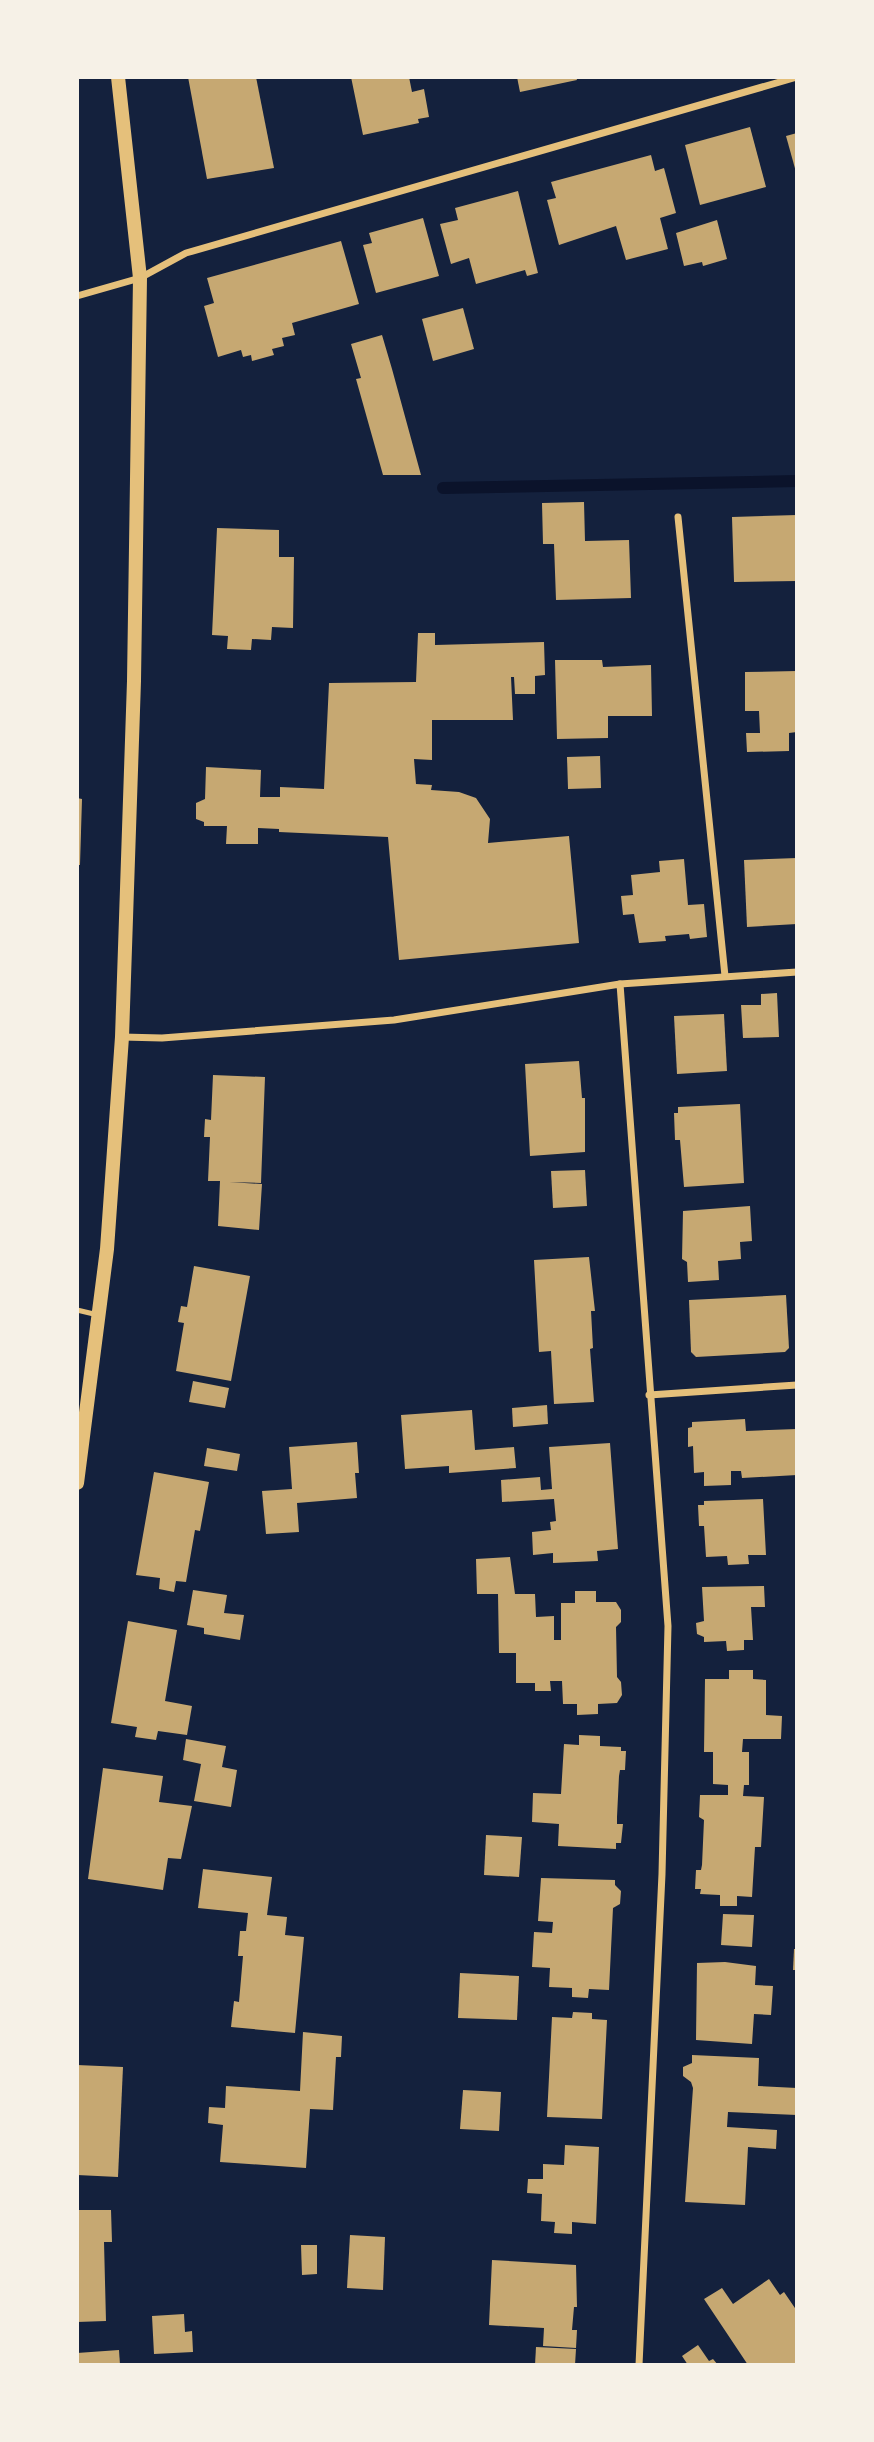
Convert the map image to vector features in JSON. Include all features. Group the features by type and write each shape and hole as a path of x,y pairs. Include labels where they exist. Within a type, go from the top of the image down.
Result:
{"main road":[{"path":"77,1483 107,1249 122,1037 134,667 140,278 118,77"}],"street":[{"path":"77,296 140,278 186,253 797,77"},
{"path":"678,517 725,976"},
{"path":"122,1037 162,1038 394,1020 620,984 797,972"},
{"path":"620,984 668,1626 662,1874 639,2365"},
{"path":"649,1395 797,1385"}],"lane":[{"path":"77,1310 98,1315"}],"building":[{"path":"188,77 256,77 274,168 207,179"},
{"path":"351,77 409,77 412,92 424,89 429,117 418,119 419,123 363,135"},
{"path":"517,77 576,77 577,80 520,92"},
{"path":"750,127 766,187 700,205 685,145"},
{"path":"797,133 797,172 796,172 786,136"},
{"path":"651,155 655,171 664,168 676,213 660,218 668,249 626,260 616,226 559,245 547,200 556,198 551,182"},
{"path":"518,191 538,273 527,276 525,270 476,284 469,258 451,264 440,224 458,220 455,208"},
{"path":"423,218 439,276 376,293 363,245 372,243 369,233"},
{"path":"717,220 727,259 703,266 702,262 684,266 676,233"},
{"path":"341,241 359,304 292,323 295,335 282,338 284,346 272,349 274,355 252,361 251,355 243,357 241,350 218,357 204,306 214,303 207,278"},
{"path":"463,308 474,349 433,361 422,319"},
{"path":"382,335 421,475 383,475 356,379 361,378 351,344"},
{"path":"584,502 585,541 629,540 631,598 556,600 554,544 543,544 542,503"},
{"path":"797,515 797,581 734,582 732,517"},
{"path":"217,528 279,530 279,557 294,557 293,628 272,627 271,640 252,639 251,650 227,649 228,636 212,635"},
{"path":"418,633 435,633 435,645 544,642 545,675 535,676 535,694 515,694 514,677 511,677 513,720 432,720 432,760 414,759 416,784 432,785 431,790 459,792 476,798 490,819 488,843 569,836 579,943 399,960 388,837 279,832 279,829 258,828 258,844 226,844 227,826 204,826 204,822 196,819 196,803 205,799 206,767 261,770 260,797 280,797 280,787 324,789 329,683 416,682"},
{"path":"555,660 602,660 603,667 651,665 652,716 608,716 608,738 557,739"},
{"path":"797,671 797,732 789,733 789,751 747,752 746,733 760,733 759,711 745,711 745,672"},
{"path":"600,756 601,788 568,789 567,757"},
{"path":"77,798 82,799 80,865 77,865"},
{"path":"797,858 797,924 747,927 744,860"},
{"path":"684,859 688,905 704,904 707,937 690,939 689,934 665,936 666,941 639,943 634,914 623,915 621,896 633,895 631,875 660,872 659,861"},
{"path":"777,993 779,1037 743,1038 741,1005 761,1005 761,994"},
{"path":"724,1014 727,1071 677,1074 674,1016"},
{"path":"579,1061 582,1098 585,1098 585,1152 530,1156 525,1064"},
{"path":"213,1075 265,1077 261,1183 229,1182 262,1184 259,1230 218,1226 220,1181 208,1181 210,1137 204,1137 205,1119 211,1120"},
{"path":"740,1104 744,1183 684,1187 680,1140 675,1140 674,1113 678,1113 678,1107"},
{"path":"585,1170 587,1206 553,1208 551,1171"},
{"path":"750,1206 752,1241 740,1242 741,1259 718,1261 719,1280 688,1282 687,1262 682,1259 683,1211"},
{"path":"589,1257 595,1311 591,1311 593,1348 590,1349 594,1402 554,1404 551,1351 539,1352 534,1260"},
{"path":"194,1266 250,1276 231,1381 176,1371 184,1323 178,1322 181,1306 187,1307"},
{"path":"786,1295 789,1348 785,1352 696,1357 691,1352 689,1300"},
{"path":"193,1381 229,1388 225,1408 189,1402"},
{"path":"547,1405 548,1424 513,1427 512,1408"},
{"path":"472,1410 475,1450 514,1447 516,1468 449,1473 449,1466 405,1469 401,1415"},
{"path":"745,1419 746,1431 797,1429 797,1475 742,1478 741,1471 731,1471 731,1485 704,1486 704,1472 694,1473 693,1446 688,1447 688,1428 692,1427 692,1422"},
{"path":"357,1442 357,1498 297,1503 299,1532 266,1534 262,1491 292,1489 289,1447"},
{"path":"610,1443 618,1549 597,1551 598,1561 553,1563 553,1553 533,1555 532,1532 551,1530 550,1522 556,1521 554,1499 502,1502 501,1480 540,1477 541,1490 552,1489 549,1447"},
{"path":"207,1448 240,1454 237,1471 204,1466"},
{"path":"154,1472 209,1482 200,1531 195,1530 186,1582 176,1581 174,1592 159,1589 160,1578 136,1575"},
{"path":"763,1499 766,1555 748,1555 749,1564 728,1565 727,1556 706,1557 704,1526 699,1526 698,1505 704,1505 704,1501"},
{"path":"510,1557 515,1594 535,1594 536,1617 554,1616 554,1640 561,1640 561,1603 575,1603 575,1591 596,1591 596,1602 616,1602 621,1610 621,1622 616,1627 617,1677 621,1682 622,1695 617,1703 598,1704 598,1714 577,1715 577,1704 563,1704 562,1681 550,1681 551,1691 535,1691 535,1683 516,1683 516,1653 499,1653 498,1594 477,1594 476,1559"},
{"path":"764,1586 765,1607 751,1607 753,1640 744,1640 744,1650 727,1651 726,1641 704,1642 704,1637 697,1634 696,1623 704,1621 702,1587"},
{"path":"193,1590 227,1595 224,1613 244,1615 240,1640 204,1634 204,1628 187,1625"},
{"path":"128,1621 177,1630 165,1701 192,1706 187,1735 158,1731 156,1740 135,1737 137,1727 111,1723"},
{"path":"729,1670 753,1670 753,1679 766,1680 766,1715 782,1716 781,1739 743,1739 742,1752 749,1752 749,1785 744,1785 743,1796 764,1797 761,1847 755,1847 752,1897 737,1896 737,1906 720,1906 720,1895 700,1894 701,1889 695,1889 696,1870 701,1870 702,1865 704,1820 699,1817 700,1795 728,1795 728,1785 713,1784 713,1752 704,1752 705,1679 729,1679"},
{"path":"579,1735 600,1736 600,1746 621,1747 621,1751 626,1751 625,1770 620,1770 619,1776 617,1824 623,1824 621,1843 616,1843 616,1849 558,1846 559,1824 532,1822 533,1793 561,1794 564,1744 579,1745"},
{"path":"186,1739 226,1746 222,1767 237,1770 231,1807 194,1801 201,1764 183,1760"},
{"path":"103,1768 163,1776 159,1802 192,1806 181,1859 168,1858 163,1890 88,1879"},
{"path":"486,1835 522,1837 519,1877 484,1875"},
{"path":"203,1869 272,1877 267,1915 287,1917 285,1935 304,1937 295,2033 231,2027 234,2001 239,2002 243,1956 238,1956 240,1931 246,1931 248,1913 198,1908"},
{"path":"541,1878 615,1880 615,1885 621,1891 620,1904 613,1908 609,1990 589,1989 588,1998 572,1997 572,1988 549,1987 550,1968 532,1967 534,1932 552,1933 553,1922 538,1921"},
{"path":"723,1914 754,1915 752,1947 721,1945"},
{"path":"794,1949 797,1949 797,1970 793,1970"},
{"path":"725,1962 756,1966 755,1985 773,1986 771,2015 754,2014 752,2044 696,2040 697,1963"},
{"path":"460,1973 519,1976 517,2020 458,2018"},
{"path":"573,2012 592,2013 592,2019 607,2020 602,2119 547,2117 552,2017 572,2018"},
{"path":"303,2032 342,2036 341,2057 336,2057 333,2110 310,2109 306,2168 220,2162 223,2125 208,2123 209,2107 225,2108 226,2086 300,2091"},
{"path":"692,2055 759,2058 758,2086 797,2088 797,2115 728,2112 727,2127 777,2130 776,2149 748,2147 745,2205 685,2202 693,2088 691,2082 683,2076 683,2067 692,2063"},
{"path":"77,2065 123,2067 118,2177 77,2175"},
{"path":"463,2090 501,2092 499,2131 460,2129"},
{"path":"565,2145 599,2147 596,2224 572,2222 572,2234 554,2233 555,2222 541,2221 542,2194 527,2193 528,2179 543,2179 543,2164 564,2165"},
{"path":"77,2210 111,2210 112,2242 104,2242 106,2321 77,2322"},
{"path":"350,2235 385,2237 383,2290 347,2288"},
{"path":"301,2245 317,2245 317,2274 302,2275"},
{"path":"492,2260 576,2265 577,2307 574,2307 572,2330 577,2330 576,2348 543,2346 544,2328 489,2325"},
{"path":"769,2279 780,2295 784,2292 797,2311 797,2365 748,2365 704,2299 722,2288 733,2304"},
{"path":"184,2314 185,2332 192,2331 193,2352 154,2354 152,2316"},
{"path":"698,2345 709,2361 713,2359 718,2365 688,2365 682,2356"},
{"path":"536,2347 576,2349 575,2365 535,2365"},
{"path":"119,2350 120,2365 77,2365 77,2353"}],"waterway":[{"path":"443,488 797,481"}]}
